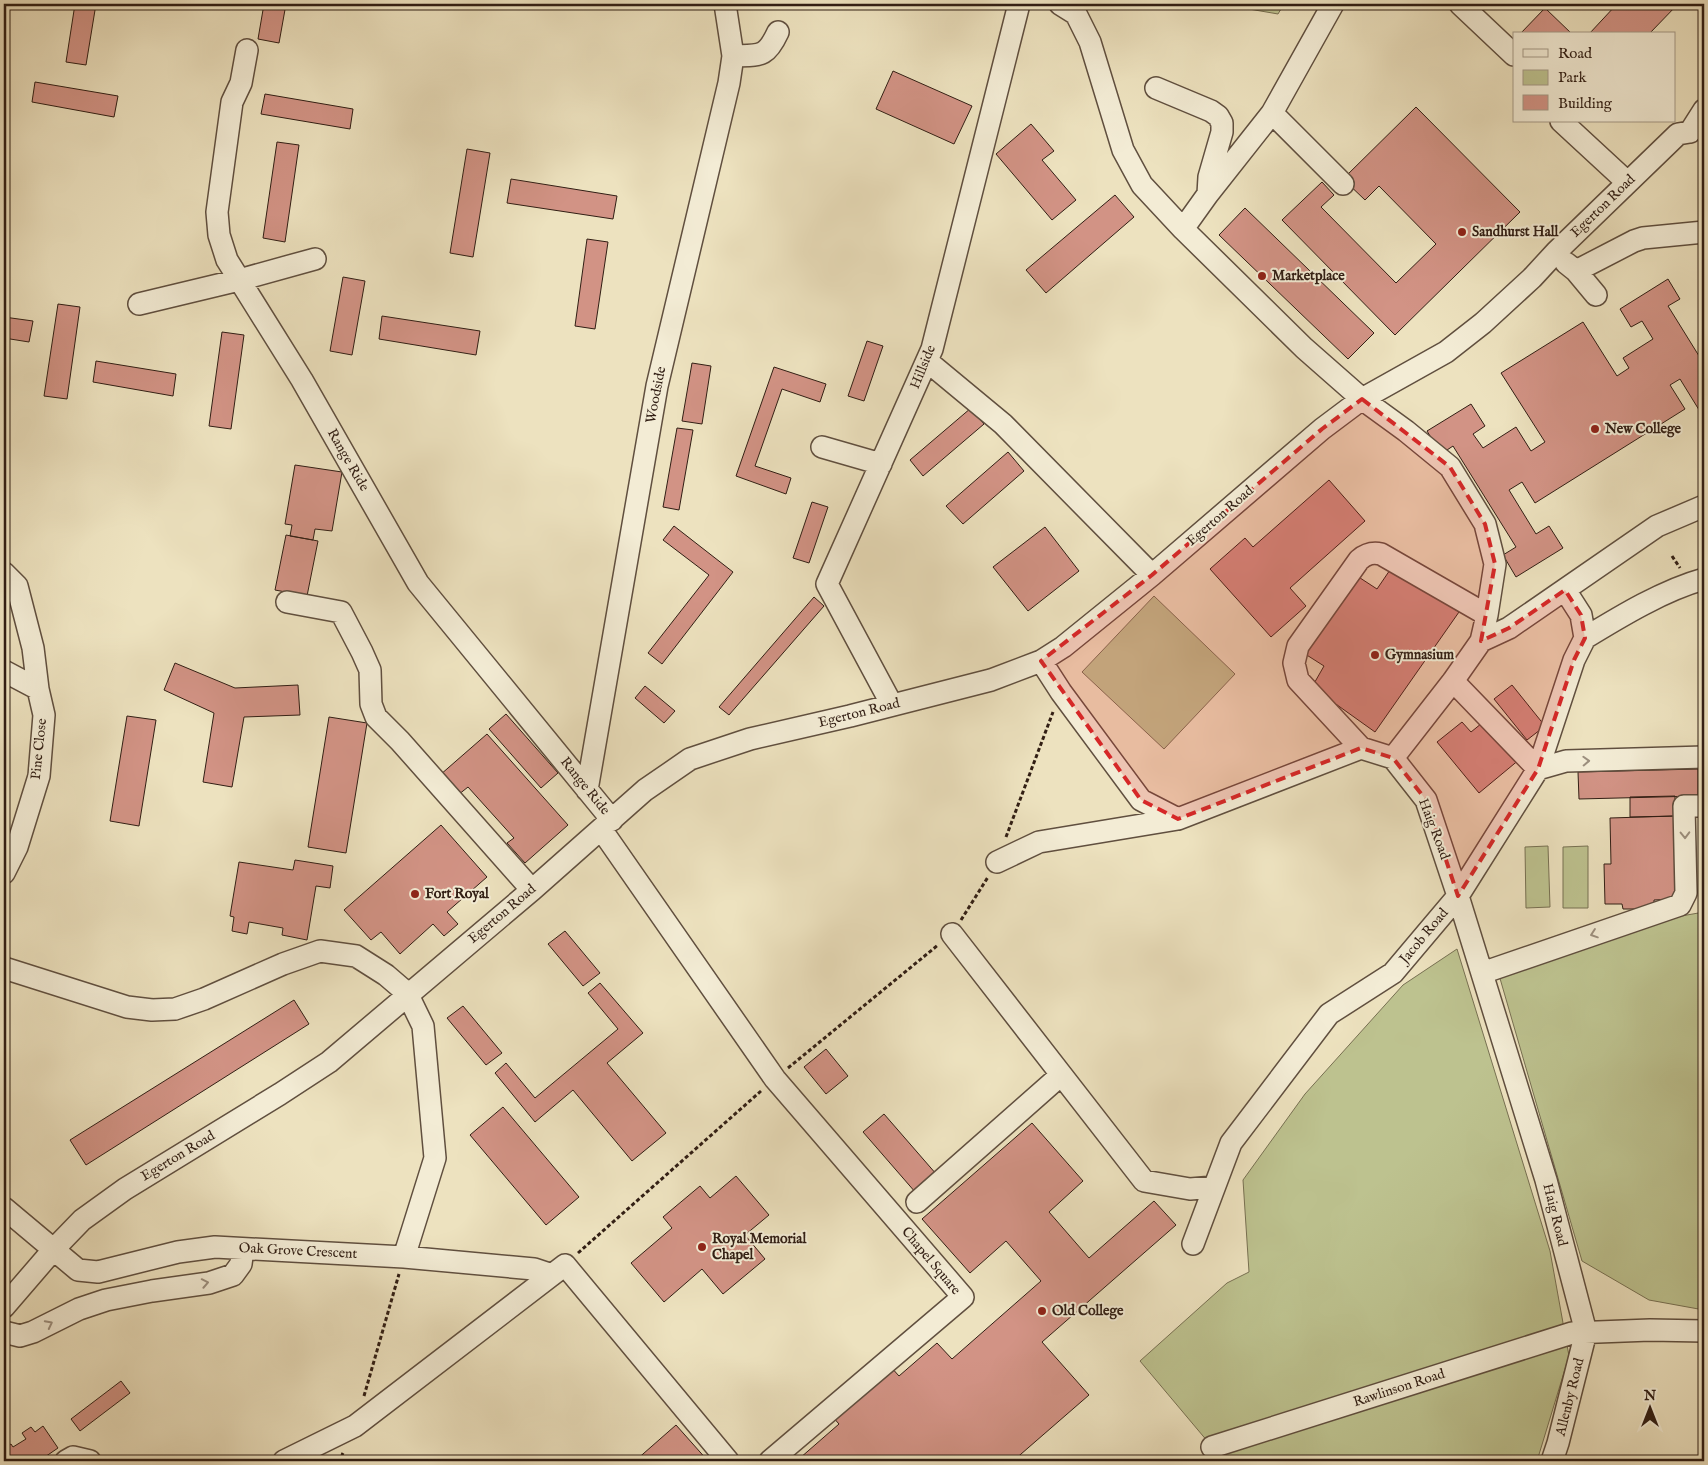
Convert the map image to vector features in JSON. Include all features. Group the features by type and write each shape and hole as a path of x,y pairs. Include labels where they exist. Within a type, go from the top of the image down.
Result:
{"street":[{"name":"Woodside","path":"588,790 657,386 729,83 733,56 725,4"},
{"name":"Hillside","path":"892,705 827,584 932,349 1019,4"},
{"path":"1060,4 1076,14 1090,42 1122,150 1142,186 1304,348 1362,400 1406,431 1450,467 1485,524 1495,564 1487,615 1481,641 1453,682 1393,758 1361,748 1298,680 1294,663 1298,646 1359,560 1374,552 1381,554 1487,615"},
{"path":"1183,229 1272,113 1334,4"},
{"path":"1460,4 1513,54"},
{"path":"733,56 764,53 771,47 778,32"},
{"name":"Range Ride","path":"247,50 241,83 232,102 217,212 219,235 226,260 302,380 418,583 588,790 607,824 775,1079"},
{"path":"1156,88 1211,111 1218,116 1222,123 1218,147 1209,177 1208,194"},
{"name":"Egerton Road","path":"4,1307 53,1250 82,1220 125,1189 329,1062 407,993 532,890 645,790 690,759 750,739 991,680 1041,661 1063,647 1152,575 1322,429 1362,400 1446,352 1483,323 1532,278 1556,252 1678,134 1697,135 1704,110"},
{"path":"1272,113 1343,184"},
{"path":"1562,122 1628,182"},
{"path":"1576,271 1634,241 1644,238 1704,232"},
{"path":"1556,252 1576,271 1596,295"},
{"path":"139,304 239,280 315,259"},
{"path":"927,361 1003,424 1152,575"},
{"path":"822,447 881,464"},
{"path":"1481,641 1510,628 1656,526 1704,506"},
{"name":"Pine Close","path":"4,573 17,586 33,648 38,689 44,715 39,776 17,847 4,873"},
{"path":"1565,590 1581,615 1585,638 1622,616 1690,583 1704,580"},
{"path":"287,602 341,612 370,670 371,704 376,717 400,741 532,890"},
{"name":"Jacob Road","path":"1192,1244 1231,1143 1329,1014 1393,973 1458,896 1538,769 1574,660 1585,638"},
{"path":"1041,661 1061,692 1141,800 1178,819"},
{"path":"4,671 38,689"},
{"path":"1453,682 1538,769 1566,762 1704,758"},
{"path":"997,862 1039,842 1178,819 1361,748"},
{"name":"Haig Road","path":"1393,758 1426,800 1458,896 1546,1180 1586,1332"},
{"path":"1482,973 1680,906 1686,893 1684,806 1704,806"},
{"path":"952,934 1144,1181 1190,1189 1214,1187"},
{"path":"4,968 127,1007 152,1010 175,1009 204,999 283,964 320,951 356,956 386,975 407,993 424,1026 435,1158 404,1257"},
{"path":"917,1202 1061,1074"},
{"name":"Chapel Square","path":"770,1461 963,1297 775,1079"},
{"name":"Oak Grove Crescent","path":"4,1208 78,1270 98,1272 178,1252 215,1247 404,1257 534,1270 558,1270"},
{"path":"4,1332 20,1336 33,1332 79,1309 106,1300 208,1283 234,1275 241,1264 243,1249"},
{"path":"284,1461 355,1426 558,1270 728,1461"},
{"name":"Rawlinson Road","path":"1212,1447 1572,1333 1650,1330 1704,1331"},
{"name":"Allenby Road","path":"1552,1461 1586,1332"},
{"path":"66,1461 73,1457 90,1461"}],"path":[{"path":"558,1270 775,1079 952,934 997,862 1061,692"},
{"path":"364,1398 404,1257"},
{"path":"338,1461 343,1452"}],"highlighted area":[{"path":"1362,399 1450,467 1485,524 1495,564 1481,641 1509,628 1565,590 1581,615 1585,638 1574,660 1538,769 1458,896 1426,800 1393,758 1361,748 1178,819 1141,800 1041,661 1152,575 1322,429"}],"green space":[{"path":"1220,4 1284,4 1278,14"},
{"path":"1154,596 1235,674 1164,749 1082,672"},
{"path":"1548,846 1550,907 1526,908 1525,847"},
{"path":"1588,846 1588,908 1563,908 1563,847"},
{"path":"1704,912 1704,1310 1649,1300 1582,1261 1499,975 1670,918"},
{"path":"1457,949 1550,1251 1569,1356 1537,1461 1224,1461 1140,1361 1227,1283 1249,1272 1243,1180 1305,1094 1403,985"}],"building":[{"path":"75,4 96,4 86,65 66,62"},
{"path":"264,4 286,4 279,43 258,39"},
{"path":"1678,4 1651,32 1591,32 1616,5"},
{"path":"1545,8 1570,32 1522,32"},
{"path":"893,71 972,106 954,144 876,109"},
{"path":"35,82 118,96 114,117 32,102"},
{"path":"265,94 353,109 350,129 261,114"},
{"name":"Sandhurst Hall","path":"1416,107 1520,212 1395,335 1282,220 1322,182 1334,195 1321,207 1396,283 1436,244 1379,186 1365,200 1343,179"},
{"path":"1031,124 1054,151 1042,160 1076,200 1052,220 996,154"},
{"path":"277,142 299,145 285,242 263,238"},
{"path":"467,149 490,153 473,257 450,253"},
{"path":"511,179 617,196 613,219 507,203"},
{"path":"1115,195 1134,217 1046,293 1026,270"},
{"path":"1245,208 1374,333 1348,359 1219,235"},
{"path":"587,239 608,242 595,329 575,326"},
{"path":"343,277 365,281 352,355 330,351"},
{"name":"New College","path":"1668,279 1680,299 1668,306 1704,364 1704,418 1680,379 1670,385 1685,409 1535,503 1522,482 1509,490 1536,534 1549,526 1563,548 1516,577 1503,555 1516,547 1453,446 1441,454 1427,431 1471,404 1485,426 1473,434 1483,448 1516,427 1531,451 1545,442 1501,373 1583,322 1617,376 1629,368 1623,358 1653,339 1642,321 1631,327 1620,309"},
{"path":"58,304 80,307 67,399 44,396"},
{"path":"382,316 480,331 476,355 379,339"},
{"path":"4,317 33,321 29,342 4,338"},
{"path":"222,332 244,335 231,429 209,426"},
{"path":"867,341 883,346 864,401 848,396"},
{"path":"96,361 176,374 173,396 93,382"},
{"path":"692,363 711,366 702,424 682,421"},
{"path":"774,367 826,384 820,402 782,389 755,466 791,478 786,494 736,476"},
{"path":"971,408 984,424 923,476 910,460"},
{"path":"677,428 693,430 679,510 663,507"},
{"path":"1008,452 1024,471 963,524 946,506"},
{"path":"295,465 342,472 332,531 315,529 313,540 290,536 292,525 285,524"},
{"path":"1329,480 1365,521 1290,588 1306,606 1271,637 1210,569 1245,538 1253,547"},
{"path":"812,502 828,507 809,563 793,558"},
{"path":"674,526 733,572 662,664 648,653 709,575 663,540"},
{"path":"1045,527 1079,571 1028,611 993,567"},
{"path":"286,535 318,541 307,596 275,590"},
{"path":"1392,567 1459,612 1375,732 1312,687 1324,666 1302,652 1354,574 1377,589"},
{"path":"814,597 824,606 729,715 719,707"},
{"path":"175,663 235,688 298,685 300,715 244,717 232,787 203,782 214,713 164,690"},
{"path":"1512,685 1545,726 1527,740 1494,699"},
{"path":"645,686 675,711 664,723 635,698"},
{"path":"506,714 558,773 541,788 489,729"},
{"path":"127,716 156,720 139,826 110,821"},
{"path":"329,717 367,723 346,853 308,847"},
{"path":"1487,719 1520,759 1479,793 1437,742 1462,722 1471,732"},
{"path":"487,734 568,825 525,863 507,843 514,838 468,787 458,795 440,775"},
{"path":"1698,769 1698,796 1579,799 1578,772"},
{"path":"1675,796 1675,816 1630,817 1630,797"},
{"path":"1675,816 1677,899 1654,900 1654,909 1623,909 1622,904 1605,904 1604,864 1611,864 1610,818"},
{"path":"1700,820 1704,820 1704,898 1701,898"},
{"name":"Fort Royal","path":"441,825 487,877 447,912 458,924 444,936 433,924 400,954 381,932 371,940 344,910"},
{"path":"295,860 333,866 330,888 316,886 307,940 282,935 283,928 249,922 247,934 232,931 234,917 230,916 239,862 293,870"},
{"path":"565,931 600,973 583,986 548,944"},
{"path":"600,983 643,1033 607,1063 666,1133 632,1161 573,1090 535,1122 495,1073 506,1063 535,1098 618,1029 588,993"},
{"path":"294,1000 309,1024 86,1165 70,1140"},
{"path":"463,1006 502,1053 486,1065 447,1018"},
{"path":"826,1049 848,1076 826,1094 804,1067"},
{"path":"503,1107 579,1197 546,1225 470,1135"},
{"path":"884,1114 937,1175 916,1193 863,1132"},
{"name":"Old College","path":"1032,1123 1083,1181 1049,1212 1089,1258 1154,1201 1176,1225 1042,1342 1089,1395 1013,1461 803,1461 800,1458 839,1424 832,1416 890,1366 899,1376 937,1343 952,1359 1041,1281 1006,1241 970,1273 922,1219"},
{"name":"Royal Memorial Chapel","path":"736,1176 769,1215 745,1235 765,1259 723,1294 702,1269 664,1302 631,1263 672,1228 663,1217 700,1186 710,1198"},
{"path":"121,1381 130,1393 80,1431 71,1419"},
{"path":"676,1425 708,1461 635,1461"},
{"path":"43,1426 58,1448 39,1461 4,1461 8,1457 4,1448 11,1444 13,1447 26,1439 22,1433 31,1427 35,1432"}],"place":[{"name":"Sandhurst Hall","path":"1462,232"},
{"name":"Marketplace","path":"1262,276"},
{"name":"New College","path":"1595,429"},
{"name":"Gymnasium","path":"1375,655"},
{"name":"Fort Royal","path":"415,894"},
{"name":"Royal Memorial Chapel","path":"702,1247"},
{"name":"Old College","path":"1042,1311"}]}
